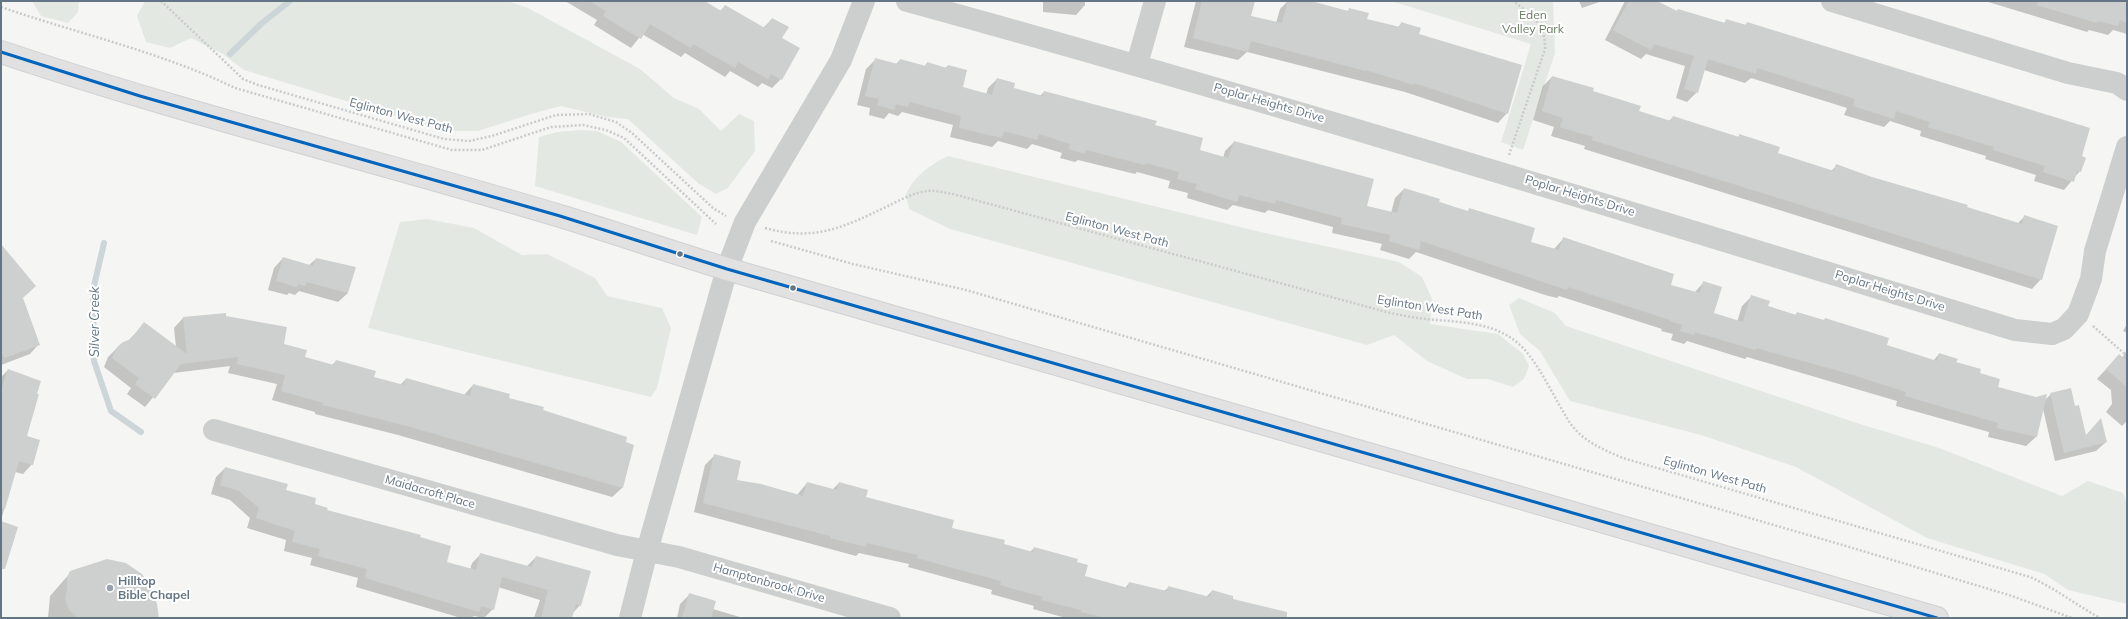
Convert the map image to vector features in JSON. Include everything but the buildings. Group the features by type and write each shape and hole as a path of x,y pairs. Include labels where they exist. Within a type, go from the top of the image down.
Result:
{"main road":[{"path":"1,52 67,74 294,141 560,216 727,269 1889,612 1937,618"}],"street":[{"path":"630,618 647,551 727,269 745,222 841,60 864,1"},
{"name":"Poplar Heights Drive","path":"907,1 1137,64 1504,172 2015,330 2052,334 2064,329 2078,314 2091,279 2095,251 2127,147"},
{"path":"1137,64 1156,1"},
{"path":"1832,1 2068,73 2117,83 2127,90"},
{"name":"Maidacroft Place","path":"214,430 617,545 647,551"},
{"name":"Hamptonbrook Drive","path":"647,551 679,556 890,618"}],"path":[{"name":"Eglinton West Path","path":"161,1 243,79 258,85 444,138 469,141 480,139 556,115 589,114 616,122 632,133 713,208 727,217"},
{"path":"1504,172 1545,49 1545,42 1539,23 1530,13 1513,1"},
{"path":"1,6 56,26 203,73 235,88 452,150 482,150 551,127 583,125 606,130 624,138 716,224"},
{"name":"Eglinton West Path","path":"766,228 788,234 812,234 834,230 907,197 928,191 953,194 1390,313 1488,327 1502,332 1528,354 1570,423 1578,433 1599,449 1623,458 2030,577 2048,585 2082,609 2100,618"},
{"path":"771,241 853,264 966,290 1846,546 2012,596 2072,618"},
{"path":"2078,314 2127,356"}],"green space":[{"path":"32,1 79,1 78,12 68,23 41,16"},
{"path":"145,1 507,1 528,8 640,69 674,98 699,109 721,131 739,114 754,121 755,151 728,188 716,194 699,184 628,119 607,117 561,106 478,131 445,131 244,70 223,54 191,38 170,48 146,42 137,16"},
{"name":"Eden Valley Park","path":"1391,1 1553,1 1555,53 1523,150 1501,142 1531,44"},
{"path":"581,130 597,131 621,142 702,217 697,235 535,186 539,137 557,132"},
{"path":"948,156 1269,234 1399,262 1422,277 1432,299 1430,324 1498,334 1523,354 1529,366 1524,379 1513,387 1488,379 1467,379 1427,361 1394,335 1367,345 950,229 909,209 906,194 918,176 934,163"},
{"path":"427,219 474,228 522,255 547,254 595,278 607,296 662,308 671,328 657,388 651,397 368,328 400,222"},
{"path":"1519,298 1555,313 1566,326 1860,424 1939,448 2062,496 2088,481 2123,493 2127,504 2127,604 2068,590 2044,574 1927,538 1796,467 1701,435 1570,401 1540,351 1520,334 1509,305"}],"waterway":[{"name":"Silver Creek","path":"230,54 262,23 290,1"},
{"name":"Silver Creek","path":"104,243 93,290 94,361 111,411 141,432"}],"transit line":[{"path":"1,52 140,96 560,216 727,269 1937,618"}],"place":[{"name":"Hilltop Bible Chapel","path":"110,588"}]}
